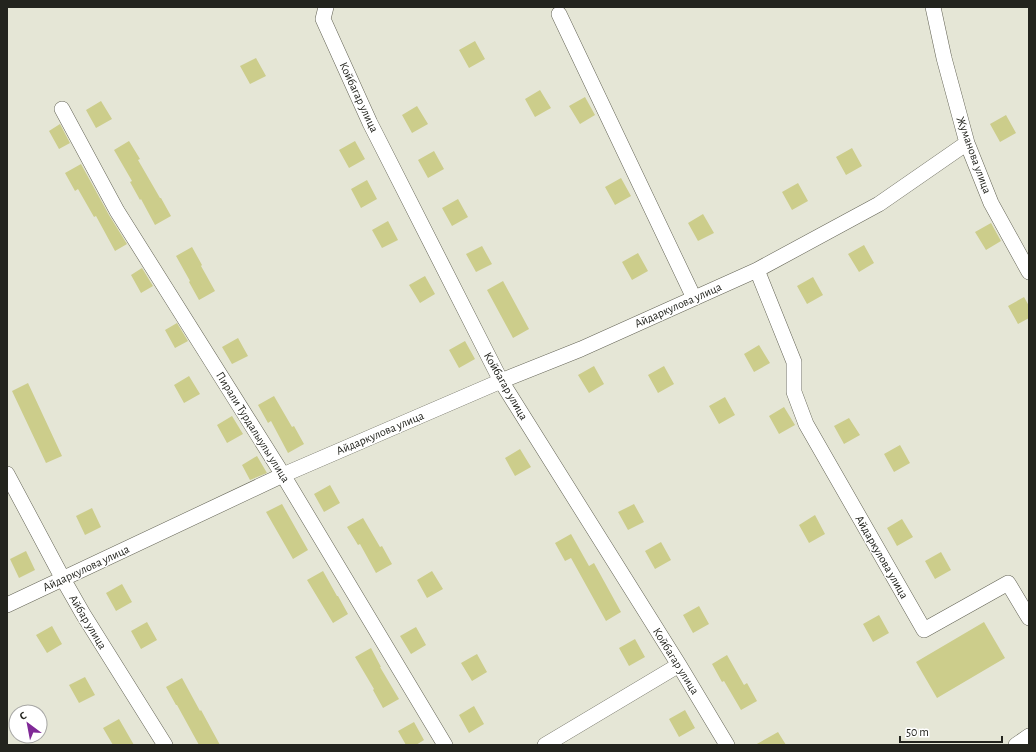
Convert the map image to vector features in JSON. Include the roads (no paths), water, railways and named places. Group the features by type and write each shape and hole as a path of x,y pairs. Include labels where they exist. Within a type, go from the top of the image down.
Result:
{"street":[{"name":"Койбагар улица","path":"326,7 323,18 370,123 501,382 679,665 727,745"},
{"name":"Жуманова улица","path":"933,7 944,58 967,143 991,202 1029,272"},
{"path":"559,14 694,298"},
{"name":"Пирали Турдалыулы улица","path":"62,109 116,211 283,475 445,745"},
{"name":"Айдаркулова улица","path":"7,605 283,475 581,349 757,270 879,204 967,143"},
{"name":"Айдаркулова улица","path":"757,270 794,362 794,392 806,424 924,630 1008,583 1029,618"},
{"name":"Айбар улица","path":"7,474 83,614 165,745"},
{"path":"545,745 679,665"},
{"path":"1016,745 1029,736"}]}
